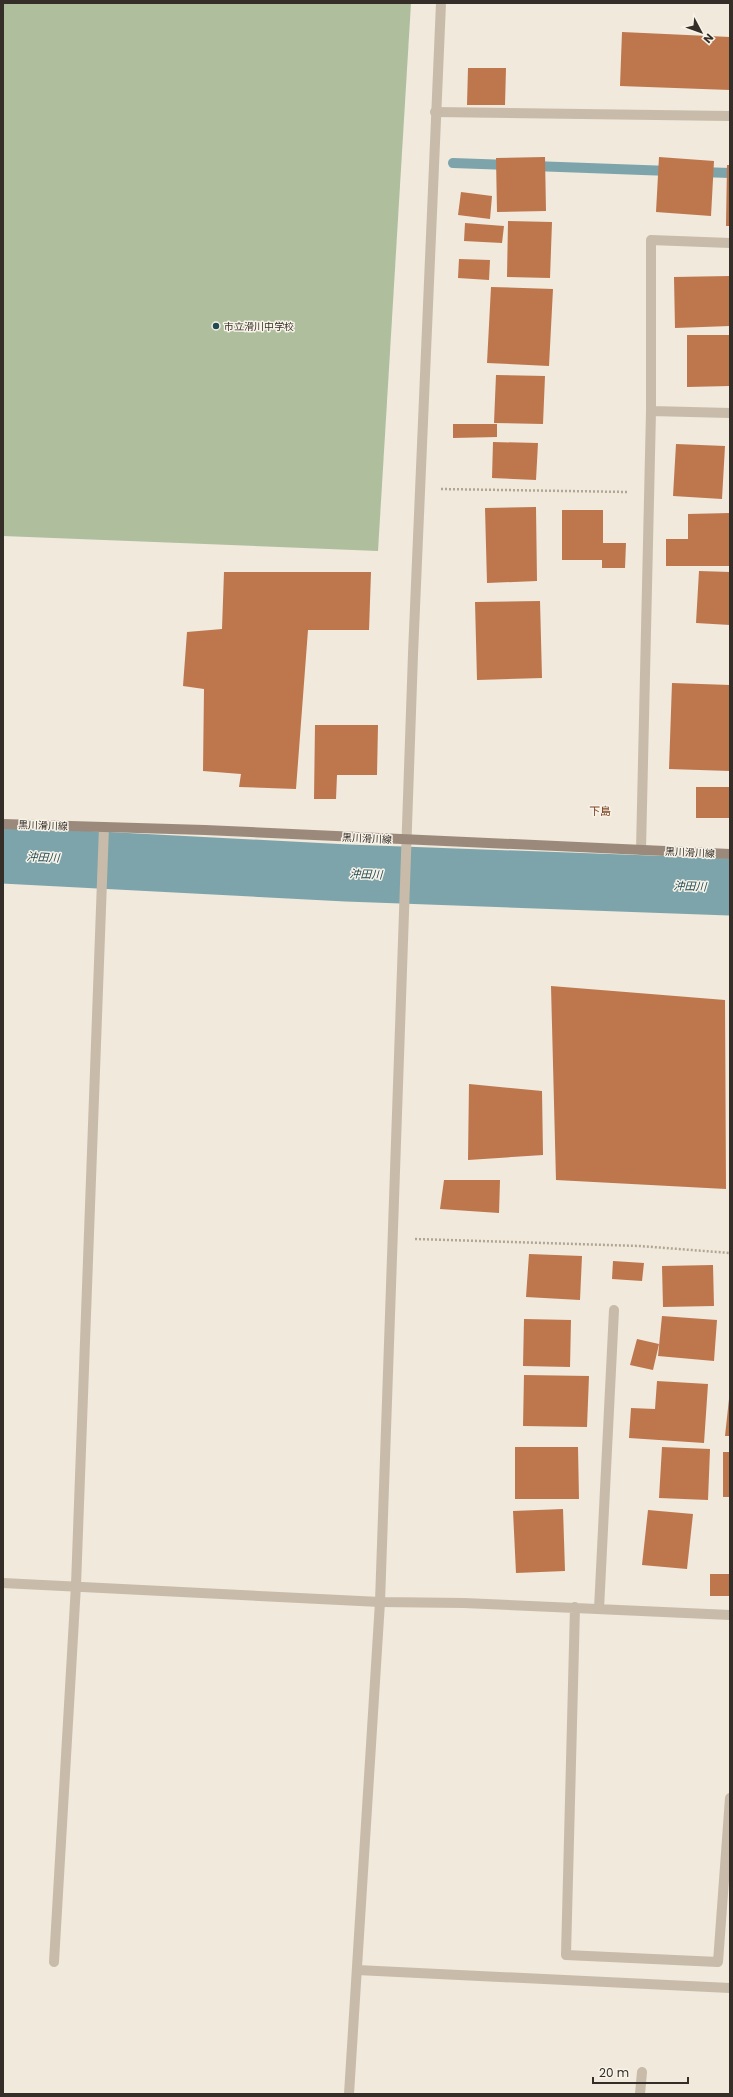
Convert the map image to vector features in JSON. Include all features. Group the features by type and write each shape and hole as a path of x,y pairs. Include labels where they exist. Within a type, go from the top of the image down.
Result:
{"main road":[{"name":"黒川滑川線","path":"3,824 205,830 730,854"}],"street":[{"path":"349,2094 380,1602 406,840 435,112 441,3"},
{"path":"435,112 730,116"},
{"path":"641,850 651,411 651,240 730,243"},
{"path":"651,411 730,413"},
{"path":"54,1962 76,1585 104,827"},
{"path":"599,1609 614,1310"},
{"path":"3,1582 380,1602 464,1602 730,1615"},
{"path":"575,1607 566,1955 718,1962 730,1798"},
{"path":"357,1970 730,1988"},
{"path":"640,2094 642,2072"}],"path":[{"path":"420,489 649,492"},
{"path":"392,1238 640,1246 730,1253"}],"green space":[{"name":"市立滑川中学校","path":"3,3 411,3 378,551 3,536"}],"building":[{"path":"622,32 730,37 730,90 620,86"},
{"path":"468,68 506,68 505,105 467,105"},
{"path":"545,157 546,211 497,212 496,158"},
{"path":"659,157 714,161 711,216 656,212"},
{"path":"727,165 730,165 730,226 726,226"},
{"path":"461,192 492,196 490,219 458,215"},
{"path":"508,221 552,222 550,278 507,277"},
{"path":"465,223 504,226 502,243 464,241"},
{"path":"459,259 490,260 489,280 458,278"},
{"path":"730,276 730,326 675,328 674,277"},
{"path":"491,287 553,289 549,366 487,363"},
{"path":"687,335 730,335 730,386 687,387"},
{"path":"496,375 545,376 543,424 494,423"},
{"path":"453,424 497,424 497,437 453,438"},
{"path":"493,442 538,443 536,480 492,478"},
{"path":"676,444 725,446 722,499 673,496"},
{"path":"536,507 537,581 487,583 485,508"},
{"path":"562,510 603,510 603,543 626,543 625,568 602,568 602,560 562,560"},
{"path":"730,513 730,566 666,566 666,539 688,539 688,514"},
{"path":"699,571 730,572 730,625 696,623"},
{"path":"224,572 371,572 369,630 308,630 296,789 239,787 241,774 203,771 204,689 183,686 187,632 222,629"},
{"path":"540,601 542,678 477,680 475,602"},
{"path":"672,683 730,685 730,771 669,769"},
{"path":"315,725 378,725 377,775 337,775 336,799 314,799"},
{"path":"696,787 730,787 730,818 696,818"},
{"path":"551,986 725,1000 726,1189 556,1180"},
{"path":"469,1084 542,1091 543,1155 468,1160"},
{"path":"444,1180 500,1180 499,1213 440,1209"},
{"path":"529,1254 582,1256 580,1300 526,1297"},
{"path":"613,1261 644,1263 642,1281 612,1279"},
{"path":"713,1265 714,1306 663,1307 662,1266"},
{"path":"662,1316 717,1320 714,1361 658,1356"},
{"path":"524,1319 571,1320 570,1367 523,1366"},
{"path":"637,1339 659,1344 653,1370 630,1365"},
{"path":"524,1375 589,1376 587,1427 523,1426"},
{"path":"657,1381 708,1384 704,1443 629,1438 631,1408 655,1409"},
{"path":"729,1399 730,1436 725,1436"},
{"path":"515,1447 578,1447 579,1499 515,1499"},
{"path":"662,1447 710,1449 708,1500 659,1498"},
{"path":"723,1452 730,1452 730,1497 723,1497"},
{"path":"563,1509 565,1571 516,1573 513,1511"},
{"path":"648,1510 693,1514 687,1569 642,1565"},
{"path":"710,1574 730,1574 730,1596 710,1596"}],"waterway":[{"path":"453,163 509,165"},
{"path":"533,166 670,171"},
{"path":"700,172 730,173"},
{"name":"沖田川","path":"3,855 347,873 730,887"}],"place":[{"name":"市立滑川中学校","path":"216,326"}],"district":[{"name":"下島","path":"600,811"}]}
